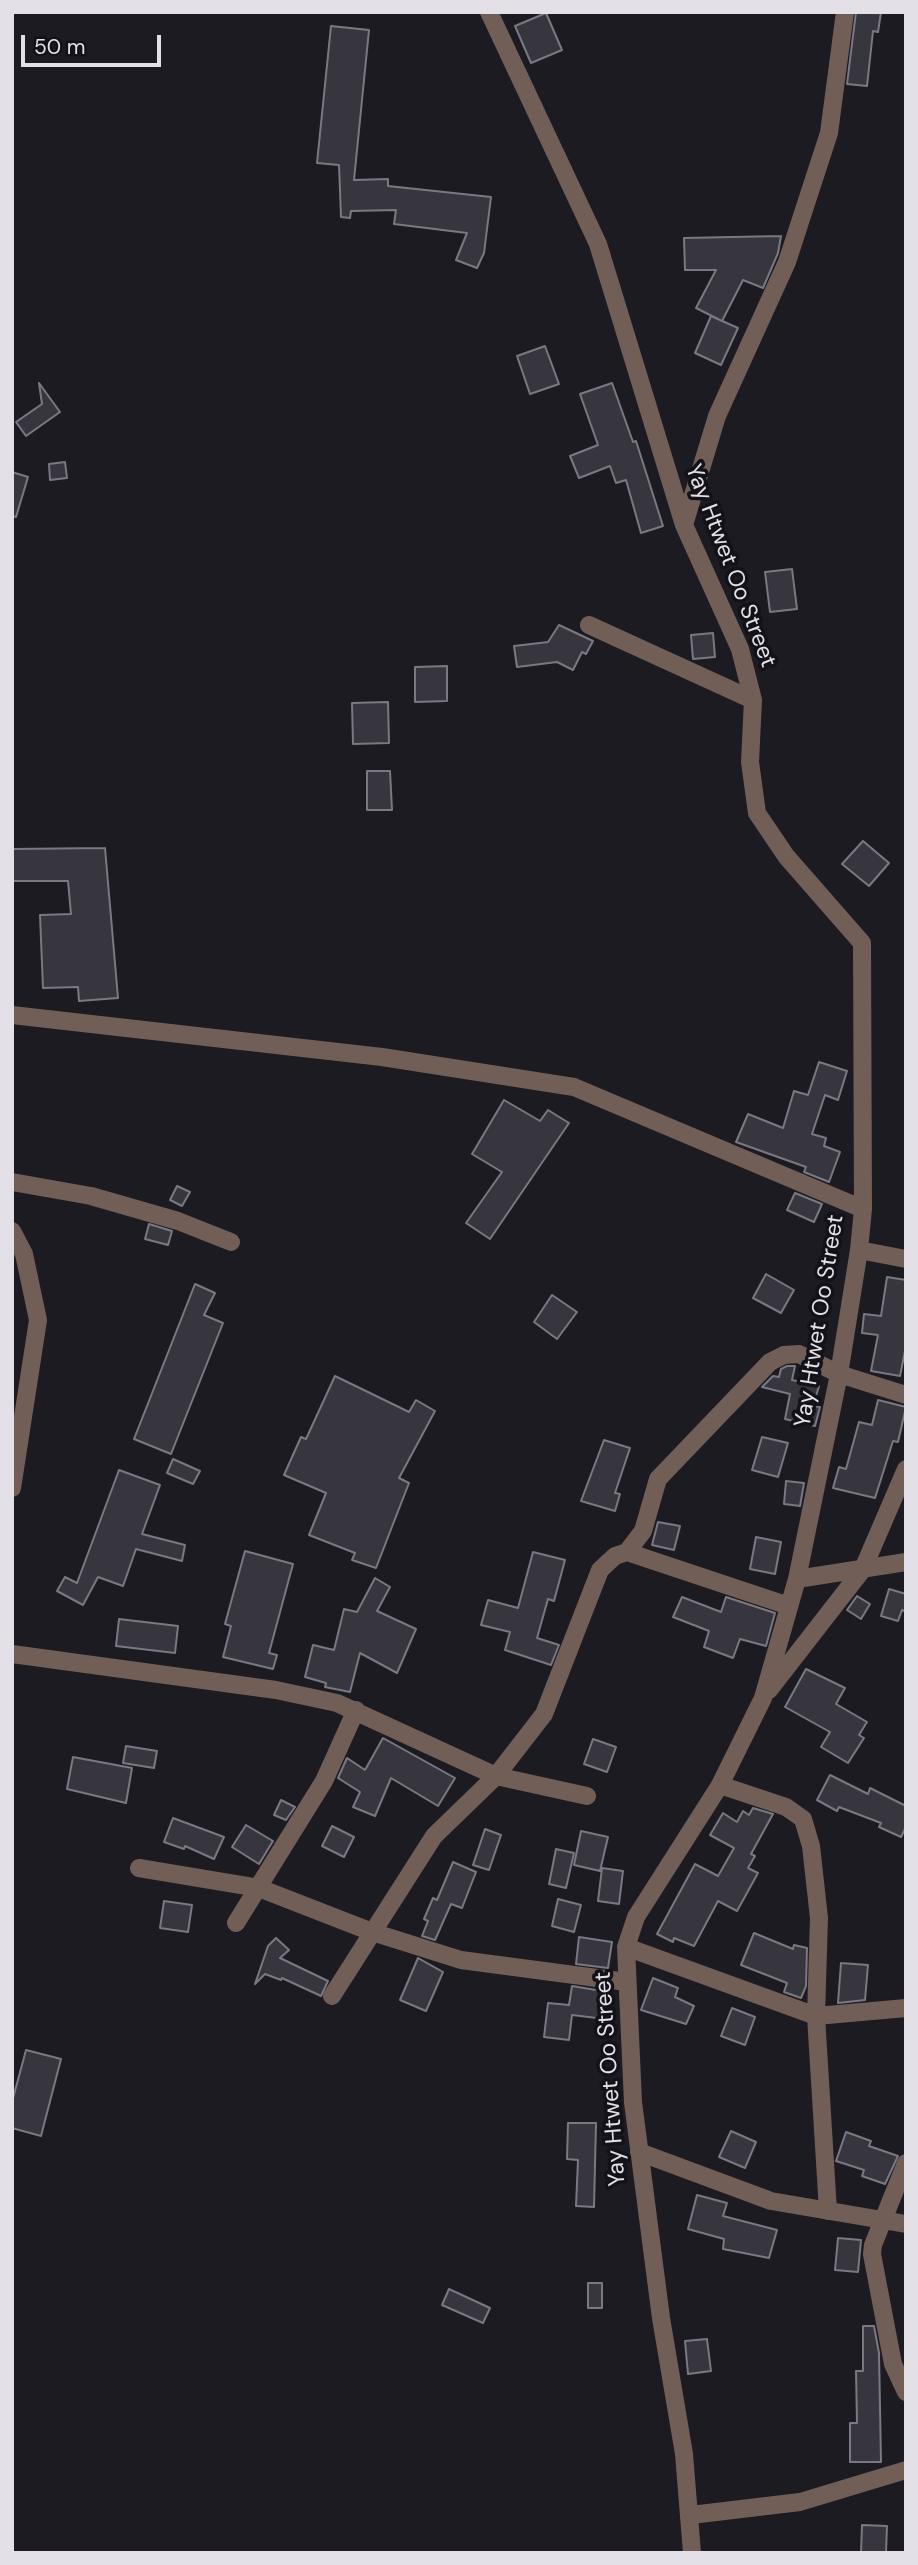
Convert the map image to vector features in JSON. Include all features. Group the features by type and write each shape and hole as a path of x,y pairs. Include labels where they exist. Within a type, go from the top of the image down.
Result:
{"street":[{"name":"Yay Htwet Oo Street","path":"489,12 598,244 684,524 740,649 753,700 750,762 757,813 786,856 862,943 863,1209 859,1250 839,1374 797,1579 763,1698 720,1786 636,1917 626,1947 633,2102 691,2515 692,2553"},
{"path":"684,524 717,416 787,262 829,133 845,12"},
{"path":"589,625 753,700"},
{"path":"12,1015 382,1057 574,1087 863,1209"},
{"path":"12,1182 91,1196 178,1221 231,1242"},
{"path":"12,1231 24,1254 38,1320 12,1488"},
{"path":"859,1250 906,1259"},
{"path":"332,1996 434,1836 496,1776 544,1714 600,1570 615,1556 627,1552 643,1531 658,1479 770,1362 784,1354 799,1354 839,1374 906,1395"},
{"path":"763,1698 863,1569 906,1469"},
{"path":"627,1552 789,1606"},
{"path":"797,1579 906,1562"},
{"path":"12,1654 276,1690 356,1710 496,1776 587,1796"},
{"path":"236,1923 324,1780 356,1710"},
{"path":"720,1786 786,1807 803,1819 811,1846 819,1917 817,2016 828,2211"},
{"path":"139,1868 259,1888 372,1932 461,1960 627,1982"},
{"path":"626,1947 817,2016 906,2008"},
{"path":"639,2152 771,2201 906,2224"},
{"path":"906,2163 873,2245 872,2254 893,2364 906,2392"},
{"path":"691,2515 800,2502 906,2470"}],"building":[{"path":"856,12 881,12 878,32 873,31 867,86 847,84"},
{"path":"546,13 562,50 531,63 515,26"},
{"path":"331,26 369,30 354,180 388,179 388,186 491,197 484,253 477,268 456,260 467,233 394,224 396,210 351,211 350,218 341,217 339,165 317,163"},
{"path":"781,236 778,253 763,288 743,280 722,321 696,308 716,270 685,270 684,238"},
{"path":"711,316 738,328 721,365 695,353"},
{"path":"545,346 559,384 530,394 517,356"},
{"path":"39,383 60,412 26,436 16,422 42,404"},
{"path":"612,383 633,442 636,441 663,526 641,533 626,480 616,483 610,466 579,478 570,456 598,445 580,394"},
{"path":"65,462 67,478 50,480 49,464"},
{"path":"12,472 28,477 16,517 12,516"},
{"path":"792,569 797,609 770,612 765,572"},
{"path":"559,625 593,641 586,654 582,652 573,670 557,662 517,667 514,646 548,642"},
{"path":"713,633 715,657 693,659 691,635"},
{"path":"447,666 447,701 415,702 415,667"},
{"path":"388,702 389,743 353,744 352,703"},
{"path":"367,771 390,771 392,810 367,810"},
{"path":"863,841 889,863 869,886 842,864"},
{"path":"105,848 118,998 79,1001 78,987 43,988 40,915 71,914 68,881 12,881 12,849"},
{"path":"819,1062 847,1071 838,1100 825,1095 812,1134 826,1138 824,1146 840,1152 829,1182 804,1172 806,1167 736,1142 748,1114 783,1128 794,1091 808,1095"},
{"path":"504,1100 540,1121 548,1110 569,1123 490,1239 466,1223 502,1172 472,1154"},
{"path":"177,1186 190,1192 182,1206 170,1200"},
{"path":"795,1193 822,1204 814,1222 787,1210"},
{"path":"149,1224 172,1231 168,1245 145,1239"},
{"path":"766,1274 794,1290 781,1313 753,1298"},
{"path":"887,1277 906,1280 906,1346 900,1376 871,1371 878,1335 862,1333 864,1314 881,1316"},
{"path":"195,1284 215,1293 204,1315 223,1323 171,1454 134,1439"},
{"path":"552,1295 577,1312 557,1339 534,1322"},
{"path":"795,1366 792,1380 819,1386 813,1406 820,1407 815,1426 785,1419 790,1394 762,1387 773,1376 779,1377 781,1369"},
{"path":"335,1376 409,1412 416,1400 435,1411 399,1478 409,1483 376,1568 352,1560 355,1553 309,1535 326,1493 284,1475 301,1437 306,1439"},
{"path":"878,1400 906,1407 898,1442 893,1441 875,1498 833,1488 839,1467 846,1469 859,1422 872,1425"},
{"path":"762,1437 788,1443 778,1477 752,1470"},
{"path":"604,1440 630,1448 615,1493 620,1494 615,1511 581,1501"},
{"path":"173,1459 200,1471 193,1484 167,1473"},
{"path":"119,1470 160,1485 142,1534 185,1545 182,1561 136,1549 123,1586 98,1577 83,1605 57,1591 65,1577 77,1583"},
{"path":"786,1481 804,1483 800,1506 784,1504"},
{"path":"658,1522 680,1526 674,1550 652,1545"},
{"path":"756,1537 781,1542 775,1574 750,1569"},
{"path":"245,1551 293,1564 269,1653 277,1655 273,1669 223,1657 231,1626 225,1624"},
{"path":"533,1552 565,1560 554,1601 548,1599 537,1638 559,1645 551,1665 505,1650 510,1632 481,1625 488,1600 518,1608"},
{"path":"375,1578 390,1587 377,1611 416,1629 397,1673 360,1653 350,1692 325,1687 326,1683 305,1677 313,1645 334,1650 344,1609 357,1612"},
{"path":"889,1589 906,1594 906,1612 902,1610 898,1621 881,1616"},
{"path":"857,1596 870,1604 861,1619 847,1610"},
{"path":"682,1597 721,1612 726,1597 775,1613 766,1646 740,1639 733,1658 704,1647 709,1631 673,1617"},
{"path":"119,1619 178,1626 175,1653 116,1646"},
{"path":"806,1669 845,1688 836,1704 867,1722 859,1735 864,1738 848,1763 821,1747 830,1732 785,1707"},
{"path":"383,1738 455,1778 438,1806 391,1778 375,1816 353,1807 360,1792 338,1778 347,1758 365,1770"},
{"path":"593,1739 616,1747 607,1772 584,1764"},
{"path":"126,1746 157,1751 154,1768 123,1763"},
{"path":"73,1757 132,1768 126,1803 67,1789"},
{"path":"830,1775 868,1794 870,1788 906,1806 906,1827 901,1837 879,1827 881,1823 839,1807 837,1811 817,1800"},
{"path":"281,1800 295,1807 286,1820 274,1815"},
{"path":"753,1808 773,1814 751,1854 755,1856 748,1868 758,1873 737,1911 718,1901 694,1946 674,1938 673,1942 657,1934 695,1864 718,1876 734,1848 710,1835 723,1813 737,1822 743,1811 749,1815"},
{"path":"173,1818 224,1837 214,1859 185,1846 184,1849 164,1842"},
{"path":"246,1825 273,1841 259,1864 232,1847"},
{"path":"332,1826 354,1837 344,1857 322,1846"},
{"path":"485,1829 501,1835 489,1870 473,1865"},
{"path":"581,1831 608,1837 600,1871 574,1865"},
{"path":"556,1849 574,1853 566,1888 549,1884"},
{"path":"453,1862 476,1872 462,1908 451,1904 435,1940 422,1936 428,1921 424,1919 433,1898 437,1900"},
{"path":"602,1868 623,1871 619,1904 598,1901"},
{"path":"558,1899 581,1905 574,1932 552,1926"},
{"path":"164,1901 192,1905 188,1932 160,1928"},
{"path":"754,1933 793,1949 794,1945 807,1948 806,1986 801,1998 784,1992 787,1983 741,1965"},
{"path":"579,1937 612,1942 608,1968 576,1964"},
{"path":"276,1938 289,1950 280,1958 328,1981 321,1996 282,1978 281,1980 265,1974 255,1984 268,1946"},
{"path":"418,1958 443,1972 426,2011 400,2000"},
{"path":"841,1963 868,1965 865,2000 838,2003"},
{"path":"653,1978 678,1988 675,1997 694,2006 686,2024 641,2010"},
{"path":"572,1986 608,1992 605,2019 572,2015 569,2040 544,2037 548,2003 569,2005"},
{"path":"732,2008 755,2017 745,2045 721,2036"},
{"path":"26,2050 61,2059 41,2136 12,2128 12,2102"},
{"path":"568,2123 596,2123 594,2207 576,2206 578,2160 567,2159"},
{"path":"731,2131 756,2142 745,2168 719,2157"},
{"path":"846,2132 871,2141 869,2146 898,2156 885,2184 862,2176 864,2170 836,2161"},
{"path":"697,2195 727,2203 723,2216 777,2230 769,2258 723,2249 724,2239 688,2229"},
{"path":"838,2238 861,2240 858,2272 835,2270"},
{"path":"588,2283 602,2283 602,2308 588,2308"},
{"path":"449,2289 490,2308 483,2323 442,2305"},
{"path":"863,2326 874,2326 879,2353 881,2462 850,2462 850,2423 857,2423 856,2371 863,2371"},
{"path":"707,2339 711,2371 688,2374 685,2341"},
{"path":"862,2525 887,2526 886,2553 861,2553"}]}
